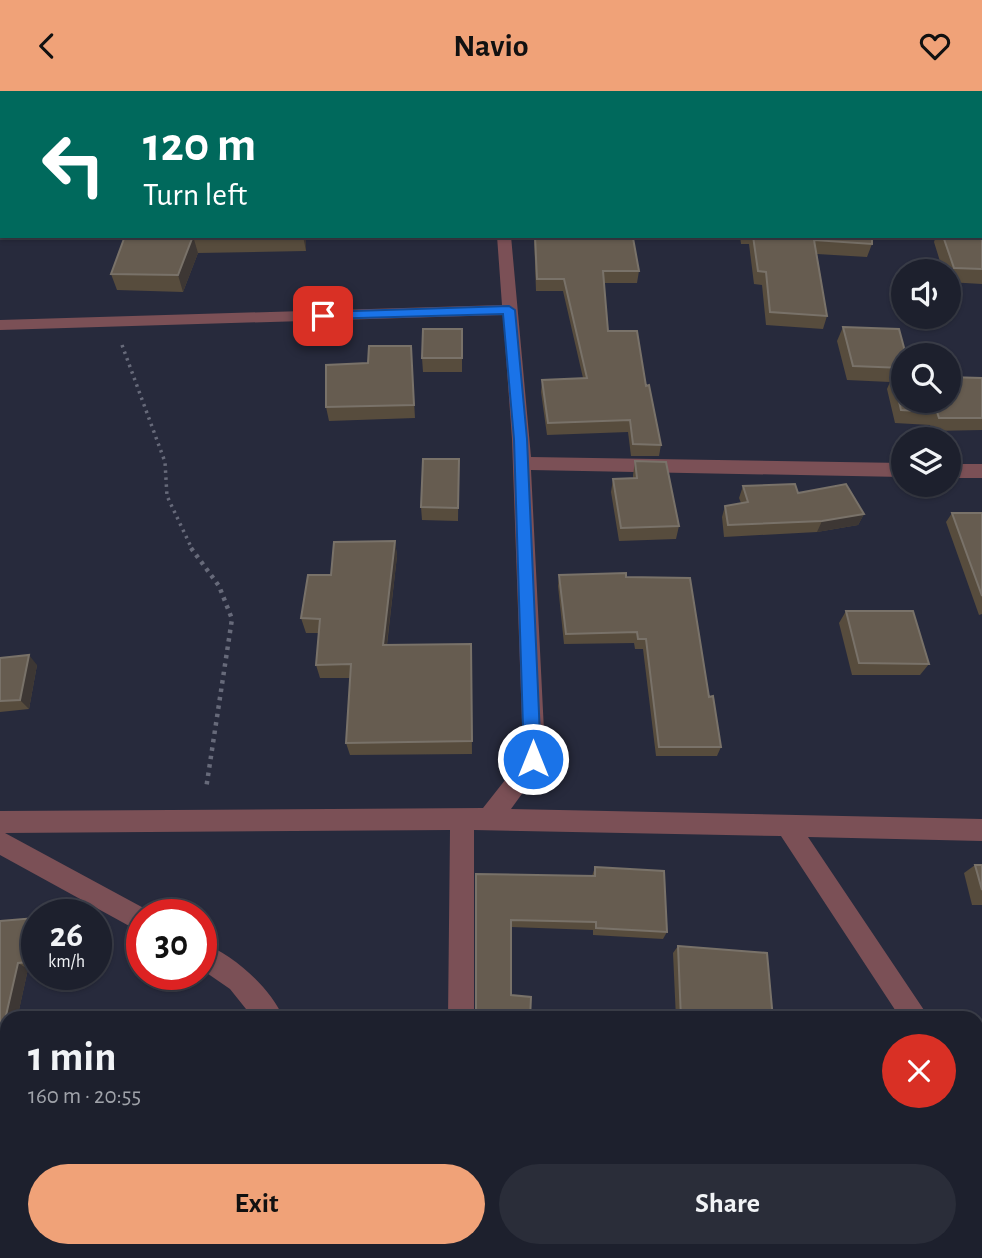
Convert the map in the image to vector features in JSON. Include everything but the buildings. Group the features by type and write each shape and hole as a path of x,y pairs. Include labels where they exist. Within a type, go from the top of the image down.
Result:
{"street":[{"path":"489,819 529,766 534,751 521,463 504,238"},
{"path":"0,325 509,310"},
{"path":"521,463 891,470"},
{"path":"961,471 982,471"},
{"path":"0,822 489,819 982,830"},
{"path":"461,1011 462,820"},
{"path":"787,826 911,1011"},
{"path":"0,842 126,912"},
{"path":"217,965 239,980 264,1011"}],"path":[{"path":"111,322 130,363 165,463 167,496 191,548 219,586 232,619 202,820"}],"route":[{"path":"323,316 509,310 521,439 533,759"}]}
